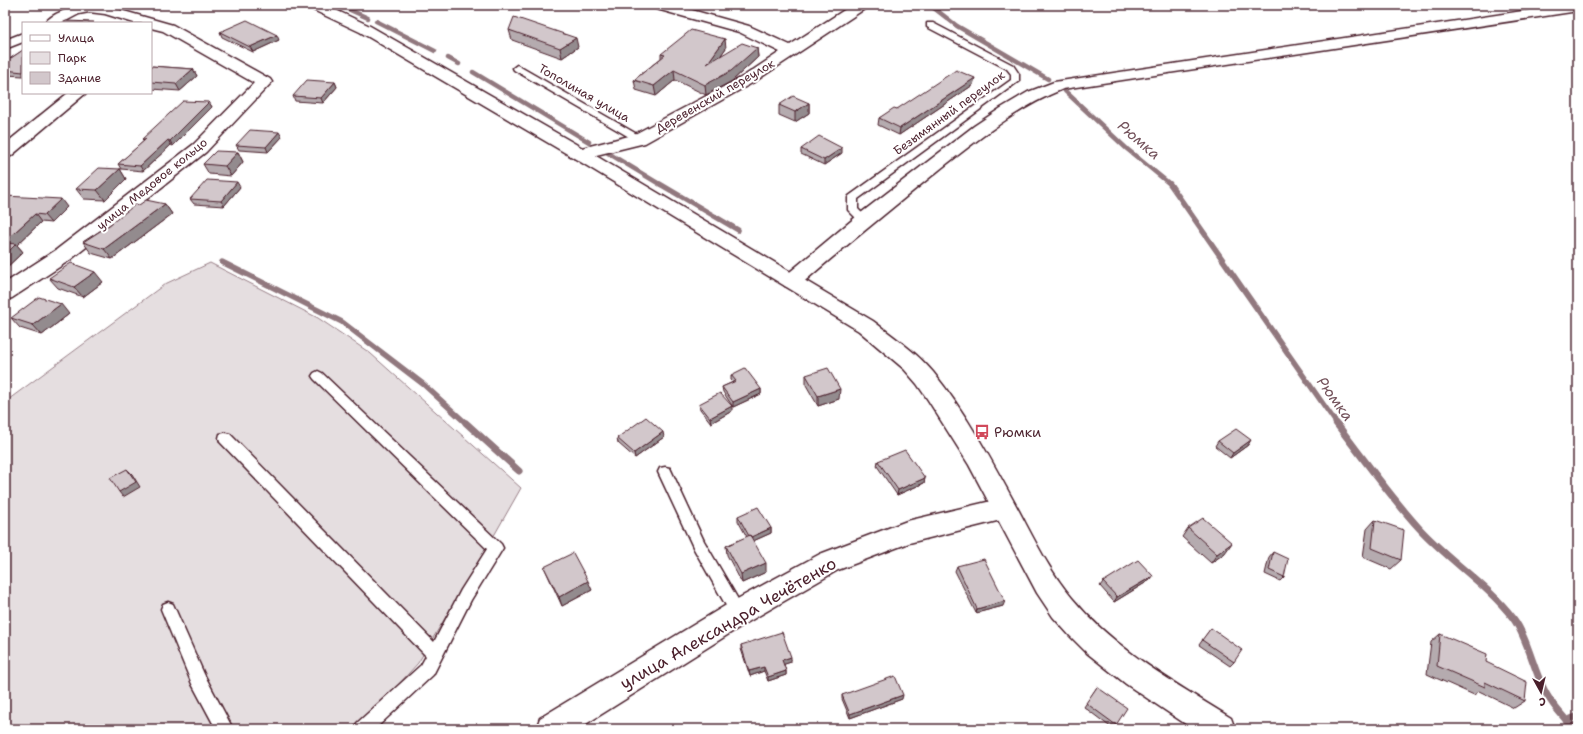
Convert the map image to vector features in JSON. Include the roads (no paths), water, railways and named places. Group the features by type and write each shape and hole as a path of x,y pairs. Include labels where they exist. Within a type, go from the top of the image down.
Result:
{"street":[{"path":"314,5 365,29 580,154 866,326 896,350 923,377 944,404 965,437 1031,562 1063,608 1095,641 1133,674 1220,729"},
{"path":"658,5 744,29 791,51"},
{"name":"Деревенский переулок","path":"580,154 639,139 749,79 861,5"},
{"path":"792,281 864,220 1007,111 1034,95 1060,85 1578,7"},
{"name":"улица Медовое кольцо","path":"54,22 81,9 92,8 137,22"},
{"name":"улица Медовое кольцо","path":"5,293 63,255 200,148 264,82 168,28 153,27"},
{"path":"5,46 22,38"},
{"path":"5,152 77,94"},
{"name":"улица Александра Чечётенко","path":"551,729 738,613 829,562 907,532 1004,509"}],"lane":[{"name":"Безымянный переулок","path":"864,220 853,210 853,198 1015,81 1015,74 1010,67 930,25"},
{"name":"Тополиная улица","path":"517,68 639,139"},
{"path":"318,376 496,548 466,595 427,670 363,729"},
{"path":"225,438 436,654"},
{"path":"665,472 699,545 738,613"},
{"path":"168,608 198,679 225,729"}],"waterway":[{"path":"339,5 368,18"},
{"name":"Рюмка","path":"930,5 957,26 1048,79"},
{"path":"376,21 435,51"},
{"path":"448,58 459,64"},
{"path":"473,72 589,142"},
{"name":"Рюмка","path":"1065,91 1127,149 1170,184"},
{"path":"608,153 661,185"},
{"path":"660,184 738,230"},
{"name":"Рюмка","path":"1170,184 1337,424"},
{"path":"222,262 342,322 423,384 467,424"},
{"path":"466,423 519,471"},
{"name":"Рюмка","path":"1336,423 1387,490 1419,528 1430,540 1491,594 1513,618 1522,633 1548,697 1567,721"},
{"path":"1567,721 1578,716"},
{"name":"Рюмка","path":"1567,721 1574,729"}],"place":[{"name":"Рюмки","path":"982,432"}]}
